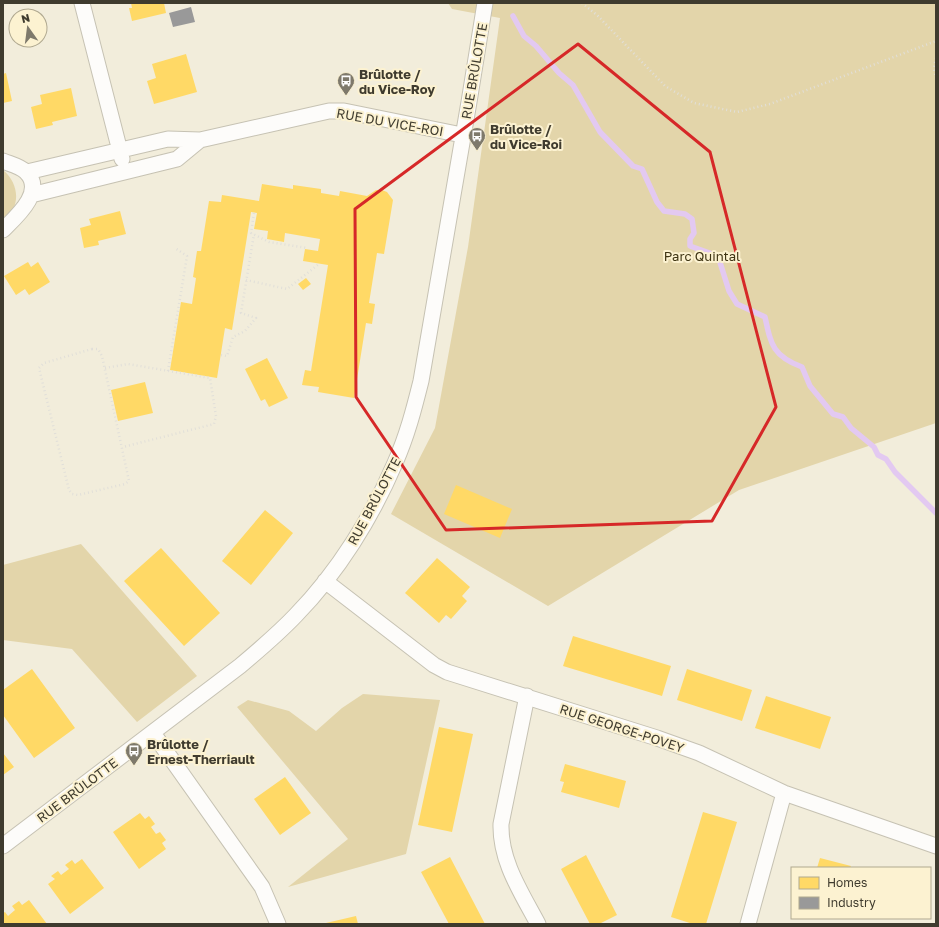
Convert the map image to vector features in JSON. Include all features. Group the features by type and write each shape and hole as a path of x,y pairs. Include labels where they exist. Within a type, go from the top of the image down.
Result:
{"street":[{"path":"82,3 126,171"},
{"name":"RUE BRÛLOTTE","path":"3,846 153,733 240,666 268,642 297,614 325,582 349,547 373,506 395,463 409,426 421,381 485,3"},
{"name":"RUE DU VICE-ROI","path":"27,172 168,139 200,140 329,111 344,112 462,135"},
{"name":"RUE DU VICE-ROI","path":"31,195 177,159 200,140"},
{"path":"3,161 27,172 32,183 31,195 20,214 3,230"},
{"name":"RUE GEORGE-POVEY","path":"325,582 434,665 447,672 527,696 699,754 784,793 936,846"},
{"path":"527,696 501,824 501,839 511,873 538,924"},
{"path":"153,733 262,887 278,924"},
{"path":"748,924 784,793"}],"path":[{"path":"582,3 598,16 665,86 694,103 737,112 770,104 936,41"},
{"path":"935,79 936,58"},
{"path":"254,213 251,233 269,242 307,248"},
{"path":"220,355 227,356 233,337 244,331 256,318 241,313 254,234"},
{"path":"168,371 187,256 175,248"},
{"path":"246,280 287,289 319,264"},
{"path":"98,349 102,356 123,447 130,475 129,481 125,484 78,495 72,494 69,490 39,368 44,363 98,349"},
{"path":"105,368 128,364 210,378 216,416 214,424 123,447"}],"highlighted area":[{"path":"578,44 710,152 776,407 712,521 446,530 356,397 355,209"}],"green space":[{"name":"Parc Quintal","path":"448,3 936,3 936,423 739,490 548,606 391,514 435,428 468,247 500,18 452,9"},
{"path":"3,170 13,182 16,196 13,210 3,221"},
{"path":"81,544 197,676 137,722 72,649 3,640 3,565"},
{"path":"363,694 440,700 406,854 288,887 348,839 237,707 248,700 289,711 316,731 342,708"}],"building: Homes":[{"path":"131,3 164,3 166,13 132,21 129,8 132,8"},
{"path":"186,54 197,92 154,104 147,81 156,78 152,64"},
{"path":"6,73 12,101 3,103 3,74"},
{"path":"71,88 77,116 52,122 53,125 36,129 31,107 42,104 40,95"},
{"path":"262,184 293,189 293,185 321,189 321,193 339,196 340,191 367,196 376,190 382,190 387,192 393,200 384,254 377,253 369,303 375,304 372,324 366,323 354,398 318,392 319,387 302,385 305,370 311,371 328,265 303,261 305,249 318,251 320,239 285,233 284,242 267,239 268,231 254,229 257,213 251,212 232,330 225,328 217,378 170,370 181,302 192,304 196,278 193,277 197,251 201,251 209,201 221,202 222,195 259,201"},
{"path":"120,211 126,234 98,241 99,245 84,248 80,228 91,225 89,219"},
{"path":"28,262 31,267 38,262 50,282 29,295 25,289 16,295 4,276"},
{"path":"306,278 311,284 303,290 298,284"},
{"path":"267,358 288,398 269,407 265,399 261,401 245,369"},
{"path":"145,382 153,413 118,421 111,390"},
{"path":"456,485 512,509 500,538 444,514"},
{"path":"265,510 293,533 251,585 222,561"},
{"path":"161,548 220,613 184,646 124,581"},
{"path":"437,558 470,587 462,596 467,601 451,619 446,615 439,623 405,593"},
{"path":"573,636 671,666 662,696 563,666"},
{"path":"32,669 75,728 34,758 3,715 3,690"},
{"path":"687,669 752,690 742,721 677,700"},
{"path":"766,696 831,717 820,749 755,728"},
{"path":"439,727 473,734 452,832 418,825"},
{"path":"3,753 14,767 3,775"},
{"path":"565,764 626,781 619,808 561,792 564,782 560,781"},
{"path":"285,777 311,813 280,835 254,799"},
{"path":"703,812 737,822 706,924 693,924 671,917"},
{"path":"140,813 145,819 149,816 155,824 151,827 156,834 160,832 166,840 162,843 166,849 139,869 113,832"},
{"path":"586,855 617,915 599,924 590,924 561,869"},
{"path":"450,857 485,924 449,924 421,872"},
{"path":"820,858 851,866 850,867 817,867"},
{"path":"82,859 104,888 70,914 48,884 55,879 51,876 58,871 61,875 69,869 65,865 72,860 75,864"},
{"path":"29,900 47,924 3,924 3,913 5,912 8,916 15,910 12,906 19,901 22,905"},
{"path":"356,916 358,924 326,924 326,923"}],"building: Industry":[{"path":"191,7 195,22 173,27 169,13"}],"waterway":[{"path":"513,16 524,36 536,46 559,73 573,85 600,132 633,166 642,169 657,202 664,211 685,214 692,219 694,233 690,239 690,246 718,256 729,291 737,304 765,317 769,335 779,354 792,363 802,367 810,386 833,414 843,417 851,428 874,447 878,455 886,459 895,472 936,513"}],"place":[{"name":"Brûlotte / du Vice-Roy","path":"346,96"},
{"name":"Brûlotte / du Vice-Roi","path":"477,151"},
{"name":"Brûlotte / Ernest-Therriault","path":"134,766"}]}
